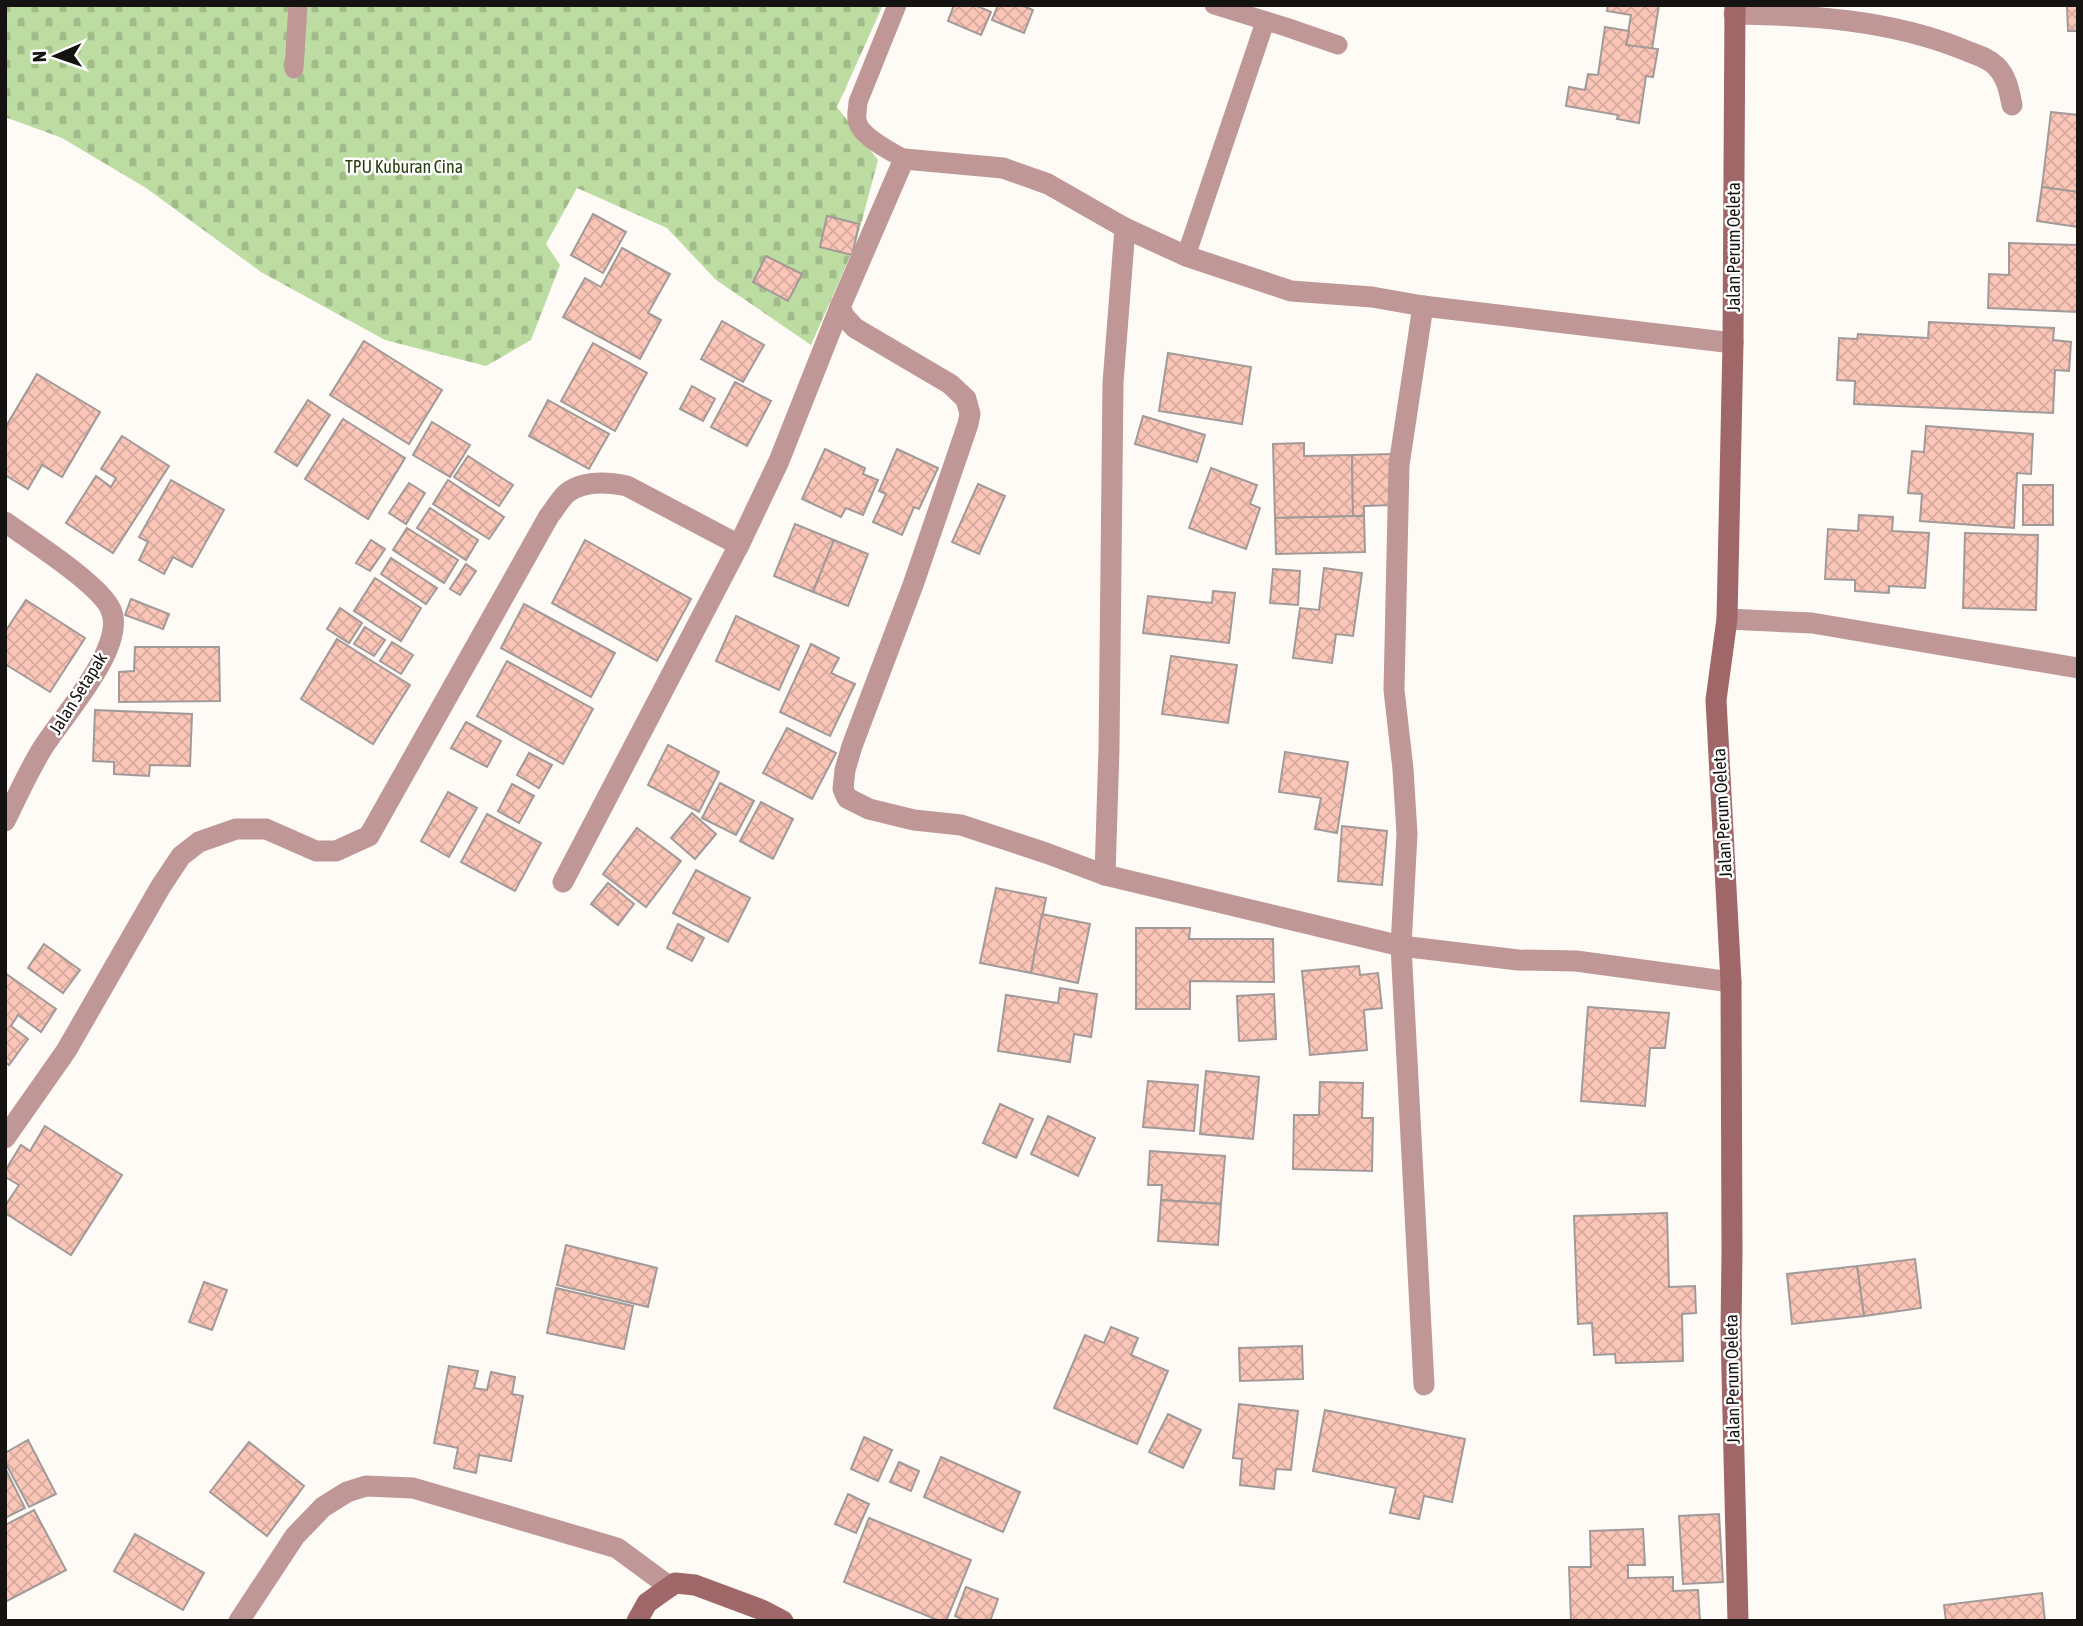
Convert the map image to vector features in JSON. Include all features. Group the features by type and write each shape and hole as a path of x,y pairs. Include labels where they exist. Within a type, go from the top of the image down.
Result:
{"street":[{"path":"1735,9 1848,20 1950,44 1995,65 2006,80 2012,105"},
{"name":"Jalan Perum Oeleta","path":"1735,9 1733,343 1727,620 1716,700 1731,982 1731,1332 1738,1621"},
{"path":"563,883 739,545 779,461 904,159 1003,168 1048,184 1125,228 1186,256 1291,291 1371,297 1423,306 1733,343"},
{"path":"1105,875 1113,383 1125,228"},
{"path":"1423,306 1399,466 1394,690 1407,834 1401,946 1424,1385"},
{"path":"841,307 844,316 855,328 950,384 965,399 970,414 913,585 852,746 843,789 847,798 869,808 914,820 961,825 1105,875 1401,946 1518,960 1576,961 1731,982"},
{"path":"5,1138 66,1051 181,856 199,842 236,829 266,829 316,851 336,851 369,836 549,516 568,493 591,484 609,482 627,486 739,545"},
{"name":"Jalan Setapak","path":"5,522 94,587 111,608 114,621 111,639 97,671 41,750 5,821"},
{"path":"1727,620 1812,623 2078,668"},
{"path":"239,1621 295,1536 323,1507 346,1492 366,1486 413,1488 617,1548 670,1587"},
{"path":"638,1621 647,1603 676,1583 695,1585 762,1610 783,1621"}],"lane":[{"path":"294,69 298,5"},
{"path":"897,5 858,102 856,118 866,135 904,159"},
{"path":"1214,5 1338,45"},
{"path":"1186,256 1265,22"}],"green space":[{"name":"TPU Kuburan Cina","path":"5,5 883,5 837,107 878,160 856,243 811,345 716,280 667,228 577,188 546,244 560,265 531,340 486,366 385,340 261,272 146,188 62,138 5,117"}],"building":[{"path":"954,5 975,5 991,12 981,35 948,21"},
{"path":"998,5 1021,5 1033,10 1024,33 992,20"},
{"path":"1608,5 1659,5 1652,49 1626,45 1631,15 1607,11"},
{"path":"2067,5 2078,5 2078,31 2068,31"},
{"path":"1605,27 1629,31 1626,45 1658,49 1653,77 1646,76 1639,123 1617,119 1618,115 1566,106 1569,87 1585,90 1588,74 1598,75"},
{"path":"2051,112 2078,115 2078,192 2042,187"},
{"path":"2042,187 2078,192 2078,227 2037,221"},
{"path":"593,214 626,232 603,273 571,255"},
{"path":"827,216 859,224 852,255 820,247"},
{"path":"2009,243 2078,245 2078,312 1988,308 1989,274 2009,275"},
{"path":"622,248 670,274 648,313 661,320 640,359 563,317 585,278 601,287"},
{"path":"766,256 802,274 788,301 753,282"},
{"path":"722,321 764,345 743,382 701,359"},
{"path":"1929,322 2054,328 2053,340 2071,342 2069,371 2055,370 2053,413 1854,404 1855,381 1837,380 1839,338 1857,339 1858,334 1928,338"},
{"path":"364,341 442,390 409,444 330,395"},
{"path":"593,343 647,373 615,431 561,401"},
{"path":"1168,353 1251,367 1242,424 1159,411"},
{"path":"37,374 100,412 62,477 42,465 28,489 5,475 5,428"},
{"path":"735,382 771,401 747,446 711,427"},
{"path":"692,386 715,399 703,421 680,409"},
{"path":"308,400 330,415 297,466 275,452"},
{"path":"548,400 609,434 589,469 529,436"},
{"path":"1143,416 1205,435 1197,462 1135,444"},
{"path":"343,419 405,458 368,519 305,479"},
{"path":"432,422 470,445 450,477 413,455"},
{"path":"1926,426 2033,434 2031,474 2017,473 2014,528 1920,521 1922,494 1908,493 1912,451 1924,452"},
{"path":"122,436 169,466 113,553 66,523 96,476 111,487 116,478 101,469"},
{"path":"1304,443 1304,456 1352,455 1353,516 1275,518 1273,444"},
{"path":"825,449 865,468 863,474 878,480 863,515 846,508 841,517 802,499"},
{"path":"897,449 938,468 919,509 914,507 902,535 873,522 886,494 879,491"},
{"path":"1392,454 1393,505 1364,506 1364,516 1353,516 1352,455"},
{"path":"468,456 513,485 499,506 454,477"},
{"path":"1211,468 1257,485 1250,504 1260,508 1246,549 1189,528"},
{"path":"171,480 224,510 192,567 173,557 164,574 139,560 148,542 139,537"},
{"path":"448,480 504,517 489,539 433,504"},
{"path":"409,483 425,493 406,524 389,513"},
{"path":"978,484 1005,496 979,554 952,542"},
{"path":"2023,485 2053,485 2053,525 2023,525"},
{"path":"430,508 478,540 466,560 417,528"},
{"path":"1859,515 1893,517 1892,531 1929,533 1925,588 1889,586 1889,593 1855,591 1855,580 1825,579 1828,529 1858,531"},
{"path":"1364,516 1365,552 1276,554 1275,518"},
{"path":"795,524 834,540 813,592 774,576"},
{"path":"407,528 458,560 444,583 393,550"},
{"path":"1965,533 2038,535 2036,610 1963,608"},
{"path":"371,540 385,549 370,571 356,563"},
{"path":"585,540 691,599 657,661 552,603"},
{"path":"834,540 868,554 848,606 813,592"},
{"path":"391,558 437,588 426,604 381,574"},
{"path":"466,564 476,571 460,595 450,589"},
{"path":"1324,568 1362,573 1353,636 1336,634 1332,663 1293,658 1300,608 1319,610"},
{"path":"1273,569 1300,571 1298,605 1270,603"},
{"path":"375,578 421,608 401,641 354,611"},
{"path":"1213,591 1235,593 1229,643 1143,633 1148,596 1212,603"},
{"path":"131,599 169,614 163,629 125,615"},
{"path":"26,600 85,638 50,692 5,664 5,632"},
{"path":"524,604 615,653 591,697 501,648"},
{"path":"340,608 362,623 349,643 327,629"},
{"path":"736,616 799,646 779,690 716,661"},
{"path":"365,627 385,640 374,656 354,644"},
{"path":"337,639 410,685 373,744 301,699"},
{"path":"392,642 413,655 401,674 380,661"},
{"path":"811,644 839,658 831,673 855,684 830,736 780,712"},
{"path":"135,647 219,647 220,701 119,702 119,672 134,671"},
{"path":"1171,656 1237,665 1228,723 1162,714"},
{"path":"507,661 593,709 563,764 477,716"},
{"path":"95,710 192,714 190,766 150,765 149,776 114,774 114,762 93,761"},
{"path":"466,722 501,741 487,767 451,748"},
{"path":"787,728 836,753 812,799 763,773"},
{"path":"668,745 719,772 699,812 648,785"},
{"path":"1285,752 1348,762 1337,833 1315,829 1321,798 1279,792"},
{"path":"529,753 552,765 539,788 517,775"},
{"path":"720,783 754,801 736,835 702,818"},
{"path":"512,784 534,796 519,823 498,811"},
{"path":"448,792 477,808 449,857 421,841"},
{"path":"761,802 793,819 773,859 740,841"},
{"path":"692,813 716,834 695,859 671,838"},
{"path":"487,814 541,843 515,891 461,862"},
{"path":"1342,826 1387,831 1382,885 1338,881"},
{"path":"637,828 681,861 646,907 603,874"},
{"path":"696,870 750,898 728,942 673,913"},
{"path":"608,883 634,904 618,925 591,904"},
{"path":"996,888 1046,898 1031,973 980,963"},
{"path":"1042,914 1090,924 1078,983 1031,973"},
{"path":"678,924 704,938 692,961 667,948"},
{"path":"1136,928 1190,928 1189,939 1273,939 1274,982 1190,981 1190,1009 1136,1009"},
{"path":"44,944 80,970 63,993 28,968"},
{"path":"1359,966 1360,975 1378,973 1382,1008 1364,1010 1367,1050 1310,1055 1302,971"},
{"path":"5,973 56,1009 41,1032 18,1015 11,1026 28,1039 9,1065 5,1062"},
{"path":"1060,988 1097,994 1091,1037 1074,1034 1070,1062 998,1051 1006,995 1058,1003"},
{"path":"1274,994 1276,1039 1239,1041 1237,996"},
{"path":"1588,1007 1669,1013 1665,1048 1650,1048 1645,1106 1581,1101"},
{"path":"1206,1071 1259,1077 1253,1139 1200,1134"},
{"path":"1148,1081 1198,1085 1194,1131 1143,1127"},
{"path":"1320,1082 1363,1083 1362,1118 1373,1118 1372,1171 1293,1169 1294,1115 1319,1115"},
{"path":"1000,1104 1033,1119 1016,1158 983,1143"},
{"path":"1048,1116 1095,1138 1078,1176 1031,1154"},
{"path":"45,1126 122,1175 71,1255 5,1213 5,1206 19,1185 5,1177 5,1171 21,1145 30,1151"},
{"path":"1150,1151 1225,1156 1221,1204 1161,1200 1162,1185 1148,1185"},
{"path":"1161,1200 1221,1204 1218,1245 1158,1241"},
{"path":"1667,1213 1669,1287 1695,1286 1696,1313 1682,1314 1683,1361 1616,1363 1615,1354 1594,1355 1592,1323 1578,1324 1574,1216"},
{"path":"566,1245 657,1268 648,1307 557,1285"},
{"path":"1915,1259 1921,1308 1864,1316 1857,1266"},
{"path":"1857,1266 1864,1316 1792,1324 1787,1274"},
{"path":"204,1282 227,1290 212,1330 189,1322"},
{"path":"556,1288 633,1306 624,1349 547,1333"},
{"path":"1111,1327 1138,1338 1131,1355 1168,1371 1137,1444 1054,1408 1085,1335 1104,1343"},
{"path":"1302,1346 1303,1379 1240,1381 1239,1348"},
{"path":"449,1366 478,1371 474,1388 487,1390 491,1372 515,1377 512,1394 523,1396 511,1461 479,1455 476,1473 454,1468 458,1448 434,1443"},
{"path":"1239,1404 1298,1411 1291,1470 1276,1469 1274,1489 1240,1485 1242,1459 1233,1458"},
{"path":"1325,1410 1465,1439 1452,1502 1424,1496 1419,1519 1390,1513 1396,1488 1313,1471"},
{"path":"1168,1414 1201,1430 1183,1468 1149,1452"},
{"path":"864,1437 892,1450 878,1481 851,1469"},
{"path":"28,1440 56,1494 29,1507 5,1462 5,1453"},
{"path":"249,1442 304,1486 267,1536 210,1492"},
{"path":"941,1457 1020,1492 1003,1532 924,1497"},
{"path":"899,1462 919,1471 911,1491 890,1482"},
{"path":"5,1468 25,1508 5,1518"},
{"path":"848,1494 869,1504 856,1533 835,1524"},
{"path":"34,1510 66,1570 5,1602 5,1525"},
{"path":"1719,1514 1723,1582 1683,1584 1679,1516"},
{"path":"869,1518 971,1560 946,1621 940,1621 844,1582"},
{"path":"1643,1529 1645,1565 1628,1565 1628,1578 1673,1577 1673,1591 1698,1590 1700,1621 1571,1621 1569,1567 1591,1567 1590,1531"},
{"path":"135,1534 204,1573 183,1610 114,1571"},
{"path":"966,1587 998,1599 990,1621 966,1621 955,1616"},
{"path":"2042,1593 2045,1621 1946,1621 1944,1605"}]}
